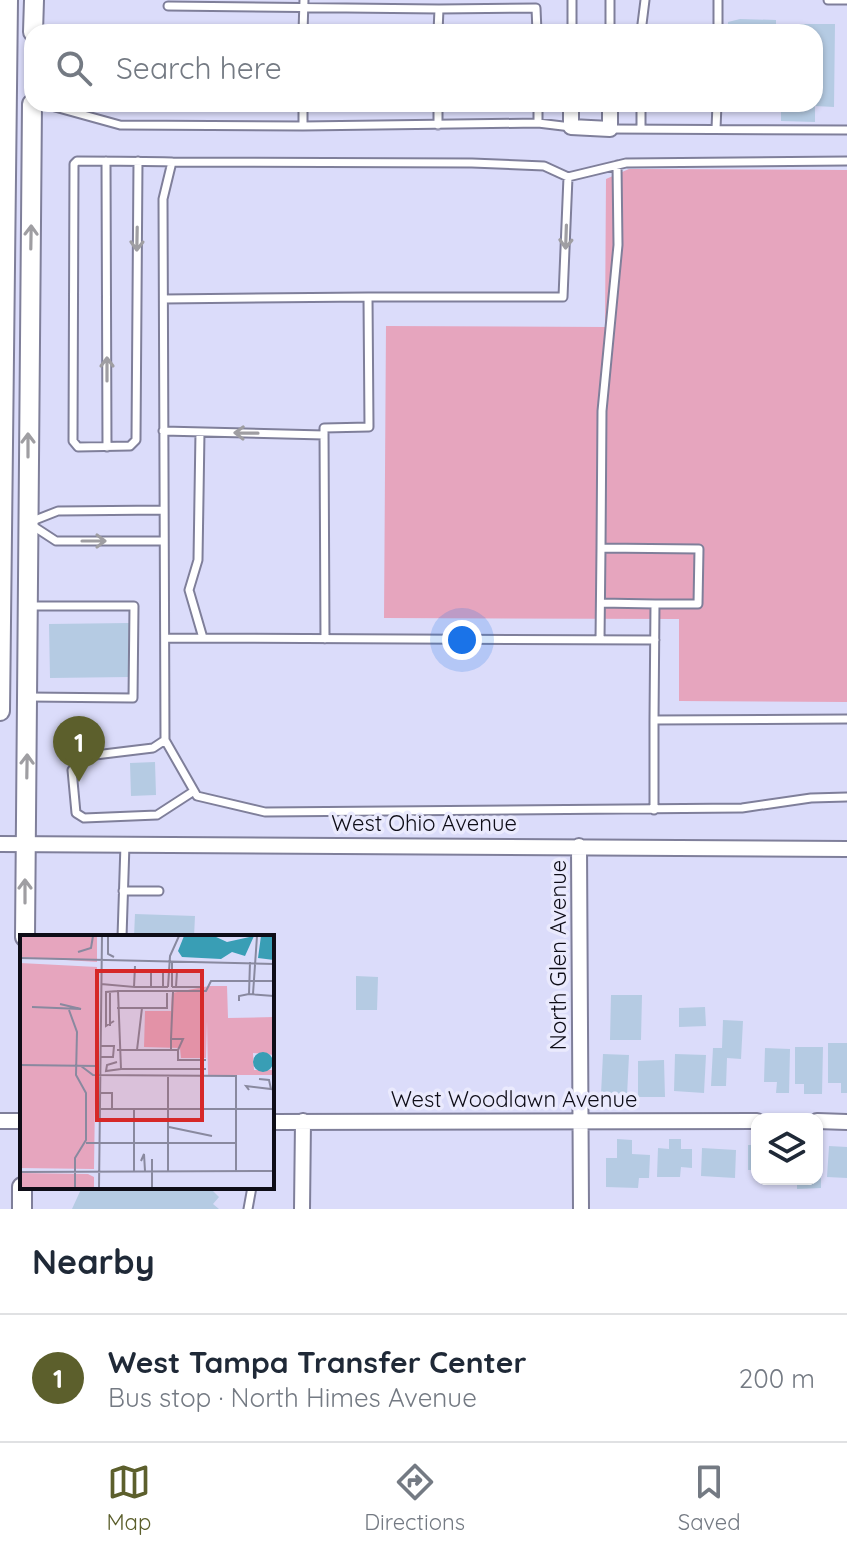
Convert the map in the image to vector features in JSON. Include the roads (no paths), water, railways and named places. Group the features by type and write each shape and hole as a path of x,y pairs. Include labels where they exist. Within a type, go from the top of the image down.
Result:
{"street":[{"path":"0,711 2,314 8,0"},
{"path":"33,24 34,0"},
{"path":"25,935 32,112"},
{"path":"571,112 571,127 610,129 610,112"},
{"path":"3,524 28,523"},
{"name":"West Ohio Avenue","path":"0,844 847,849"},
{"name":"North Glen Avenue","path":"579,846 581,1209"},
{"path":"302,1209 303,1121"},
{"name":"West Woodlawn Avenue","path":"274,1122 751,1121"},
{"path":"823,1121 847,1122"}],"lane":[{"path":"572,0 572,24"},
{"path":"610,0 610,24"},
{"path":"642,24 645,0"},
{"path":"718,0 718,24"},
{"path":"828,0 847,0"},
{"path":"303,24 304,4"},
{"path":"168,6 304,4 439,9 536,8 537,24"},
{"path":"438,24 439,9"},
{"path":"73,112 120,125 538,123 571,127"},
{"path":"303,112 303,126"},
{"path":"438,112 438,125"},
{"path":"538,112 538,123"},
{"path":"641,112 641,129"},
{"path":"716,129 717,112"},
{"path":"610,129 847,130"},
{"path":"138,161 134,445 75,445 74,164 106,161 138,161 172,162 472,163 544,166 568,177 617,165 847,161"},
{"path":"106,161 107,447"},
{"path":"172,162 163,199 165,740 197,796 233,807 265,812 746,808 811,798 847,797"},
{"path":"600,640 602,411 618,245 617,165"},
{"path":"164,299 563,297 568,177"},
{"path":"325,639 324,428 369,427 368,297"},
{"path":"2,314 30,315"},
{"path":"163,431 324,435"},
{"path":"200,432 198,560 189,590 203,638"},
{"path":"28,523 58,511 164,510"},
{"path":"28,523 56,541 164,541"},
{"path":"601,548 699,549 698,604 601,603"},
{"path":"654,810 655,604"},
{"path":"27,697 133,698 134,606 29,606"},
{"path":"166,638 655,640"},
{"path":"654,720 847,719"},
{"path":"165,740 153,748 87,756 78,762 72,770 76,813 84,818 157,815 194,791"},
{"path":"122,935 125,844"},
{"path":"123,891 159,891"},
{"path":"248,1209 251,1189"}],"place":[{"name":"West Tampa Transfer Center","path":"79,782"}]}
